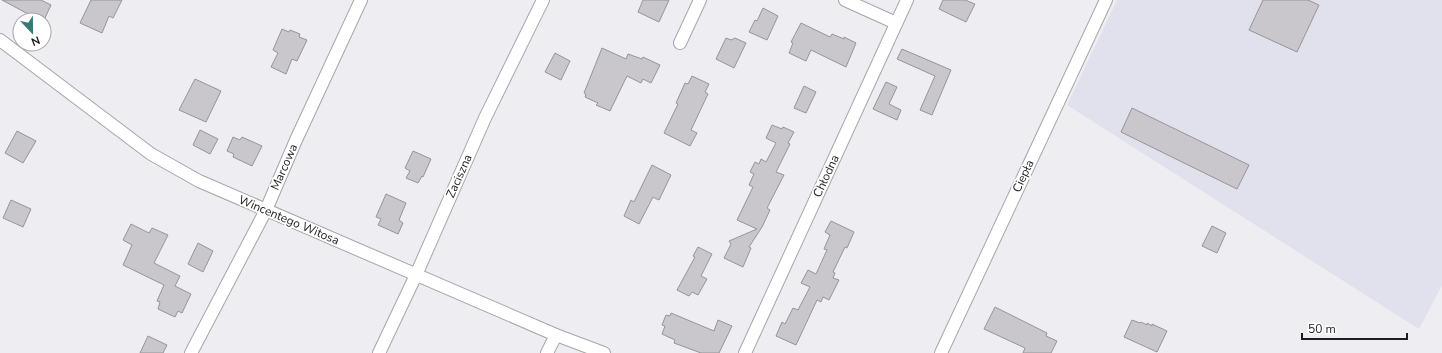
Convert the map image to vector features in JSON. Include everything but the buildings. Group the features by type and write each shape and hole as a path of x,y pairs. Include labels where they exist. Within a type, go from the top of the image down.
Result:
{"street":[{"name":"Marcowa","path":"191,353 266,210 360,0"},
{"name":"Zaciszna","path":"379,353 416,275 485,118 543,0"},
{"path":"680,43 700,0"},
{"path":"845,0 896,24"},
{"name":"Chłodna","path":"745,353 907,0"},
{"name":"Ciepła","path":"941,353 1106,0"},
{"name":"Wincentego Witosa","path":"0,40 151,154 199,182 556,335 604,353"},
{"path":"547,353 556,335"}],"shaded area":[{"path":"1117,0 1442,0 1442,285 1419,329 1067,105"}]}
